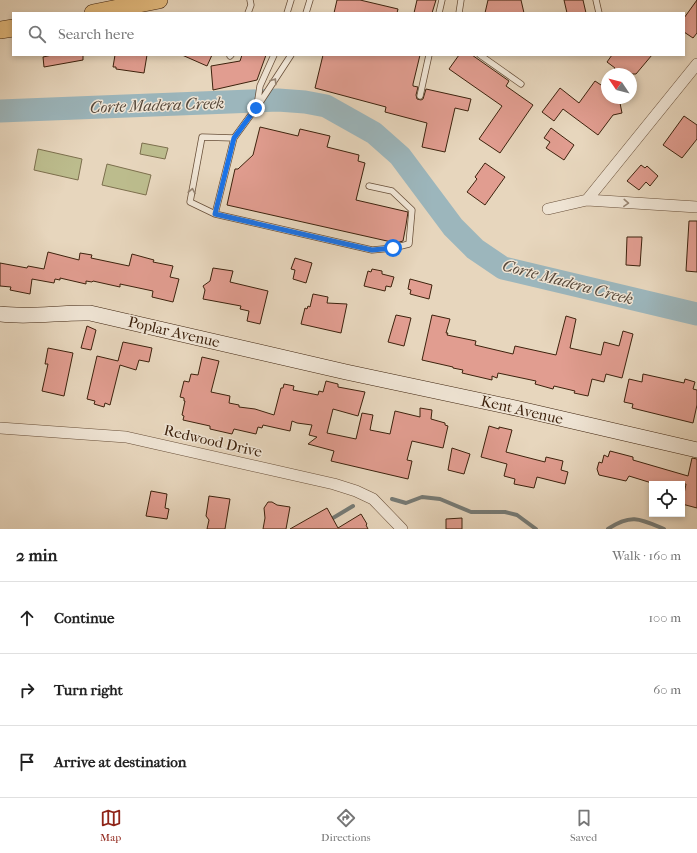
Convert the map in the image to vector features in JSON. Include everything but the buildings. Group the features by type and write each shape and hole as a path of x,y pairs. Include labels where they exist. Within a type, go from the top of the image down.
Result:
{"main road":[{"path":"97,12 159,0"},
{"path":"0,30 12,28"}],"street":[{"path":"587,200 697,64"},
{"path":"548,209 587,200 697,207"},
{"name":"Poplar Avenue","path":"0,314 34,315 71,312 90,313 346,372"},
{"name":"Kent Avenue","path":"346,372 520,409 697,450"},
{"name":"Redwood Drive","path":"0,428 126,437 334,484 356,491 373,499 402,529"}],"lane":[{"path":"248,12 251,5 250,0"},
{"path":"287,12 291,0"},
{"path":"306,12 310,0"},
{"path":"439,12 442,0"},
{"path":"458,12 461,0"},
{"path":"596,0 599,12"},
{"path":"256,108 260,86 274,56"},
{"path":"215,214 234,138 290,56"},
{"path":"420,96 430,56"},
{"path":"481,56 521,84"},
{"path":"234,138 202,137 190,202 215,214 372,250 393,248 409,244 412,210 392,191 370,186"}],"green space":[{"path":"142,143 168,148 165,159 140,154"},
{"path":"38,149 82,159 78,180 34,170"},
{"path":"107,164 151,175 146,195 102,185"}],"waterway":[{"name":"Corte Madera Creek","path":"0,111 278,100 305,102 326,106 374,133 400,156 453,227 475,249 503,268 697,314"},
{"path":"392,499 406,503 422,497 440,499 471,512 505,512 517,515 536,529"},
{"path":"328,521 353,506"},
{"path":"608,529 616,524 630,519 642,520 664,529"}],"route":[{"path":"256,108 234,138 215,214 372,250 393,248"}]}
